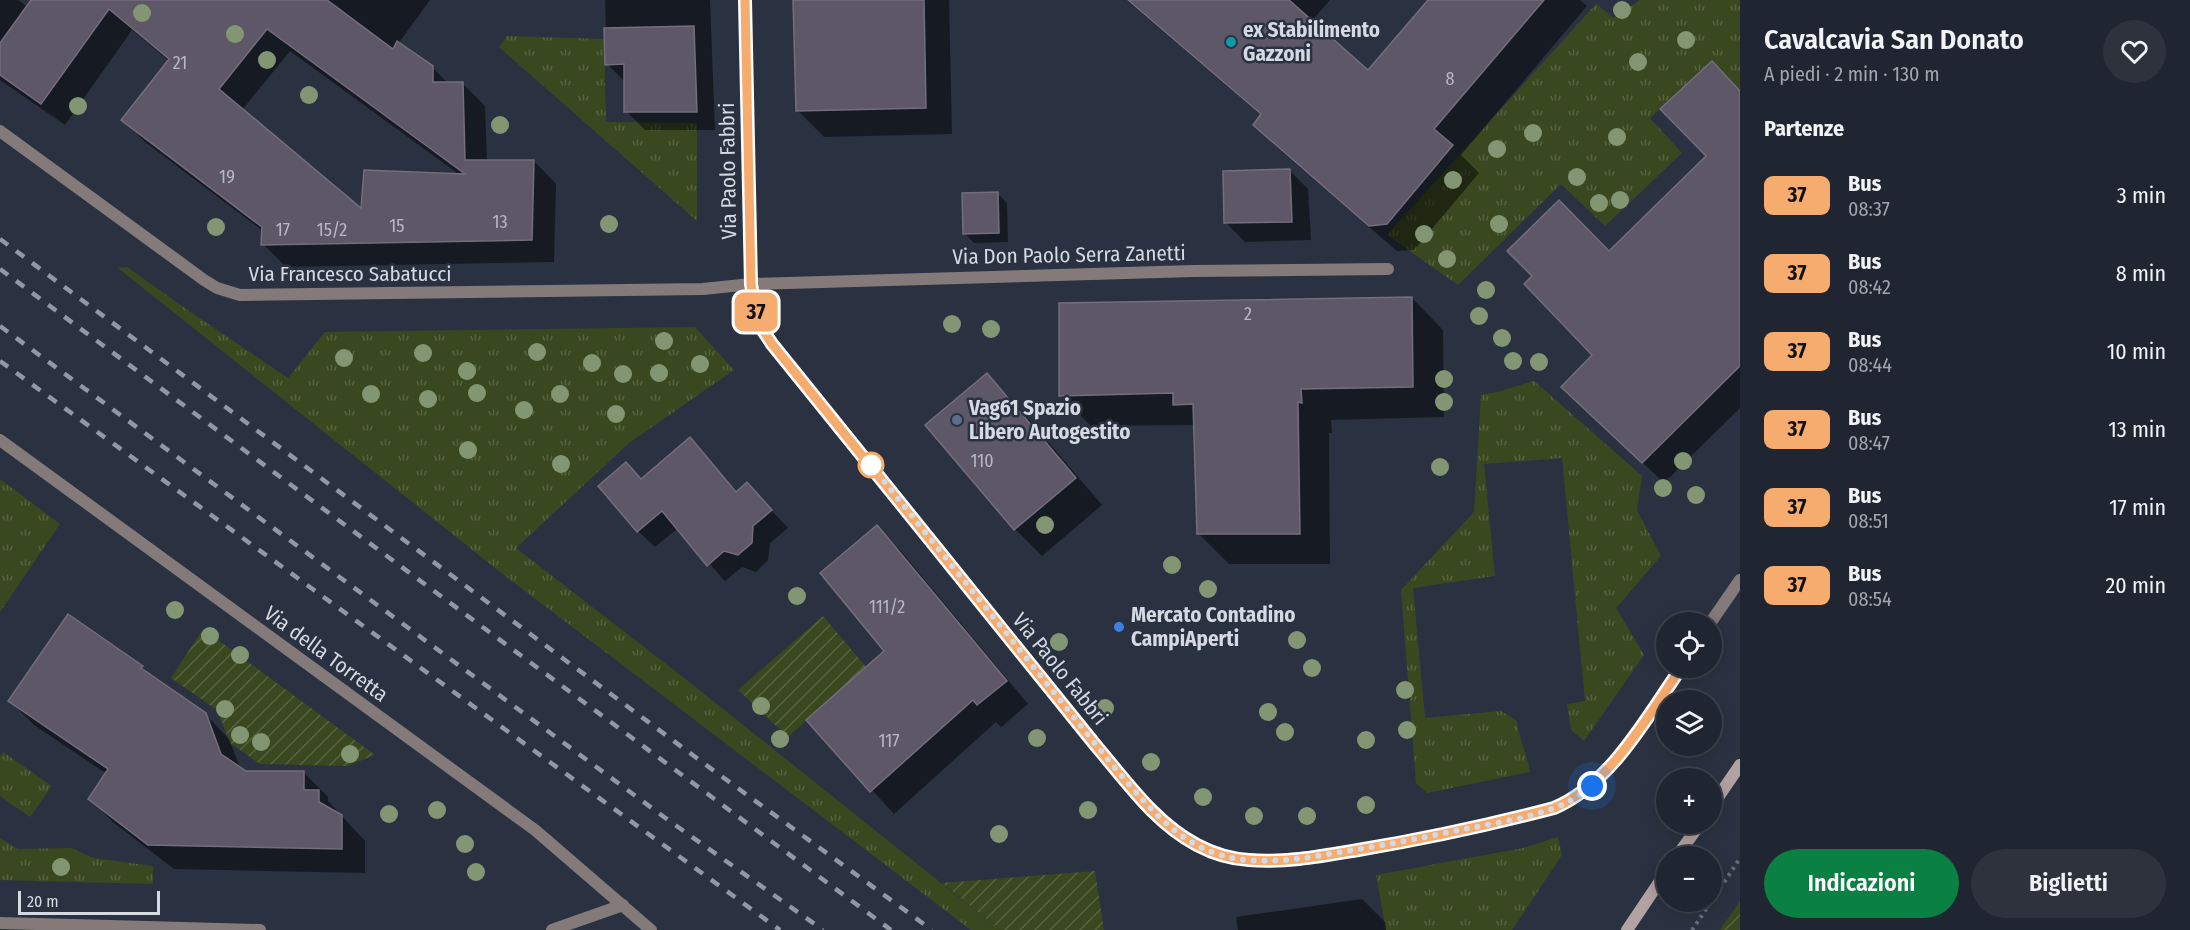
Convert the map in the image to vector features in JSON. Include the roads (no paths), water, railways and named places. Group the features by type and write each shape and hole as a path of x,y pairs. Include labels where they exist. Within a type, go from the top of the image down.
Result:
{"main road":[{"path":"1722,791 1740,765"},
{"path":"1627,930 1656,887"}],"street":[{"name":"Via Paolo Fabbri","path":"745,0 751,284 760,326 772,344 1097,747 1150,809 1171,828 1197,846 1221,855 1247,860 1284,860 1407,842 1554,808 1573,800 1592,786 1642,724 1673,678"},
{"name":"Via Francesco Sabatucci","path":"0,131 204,280 217,288 240,295 703,289 751,284"},
{"name":"Via Don Paolo Serra Zanetti","path":"751,284 1388,269"},
{"name":"Via della Torretta","path":"0,440 535,831 651,930"},
{"path":"1718,612 1740,580"},
{"path":"552,930 623,905"},
{"path":"0,923 260,930"}],"railway":[{"path":"0,239 702,762 932,930"},
{"path":"0,269 891,930"},
{"path":"0,326 664,817 823,930"},
{"path":"0,361 780,930"}],"place":[{"name":"ex Stabilimento Gazzoni","path":"1231,42"},
{"name":"Vag61 Spazio Libero Autogestito","path":"957,420"},
{"name":"Mercato Contadino CampiAperti","path":"1119,627"}]}
